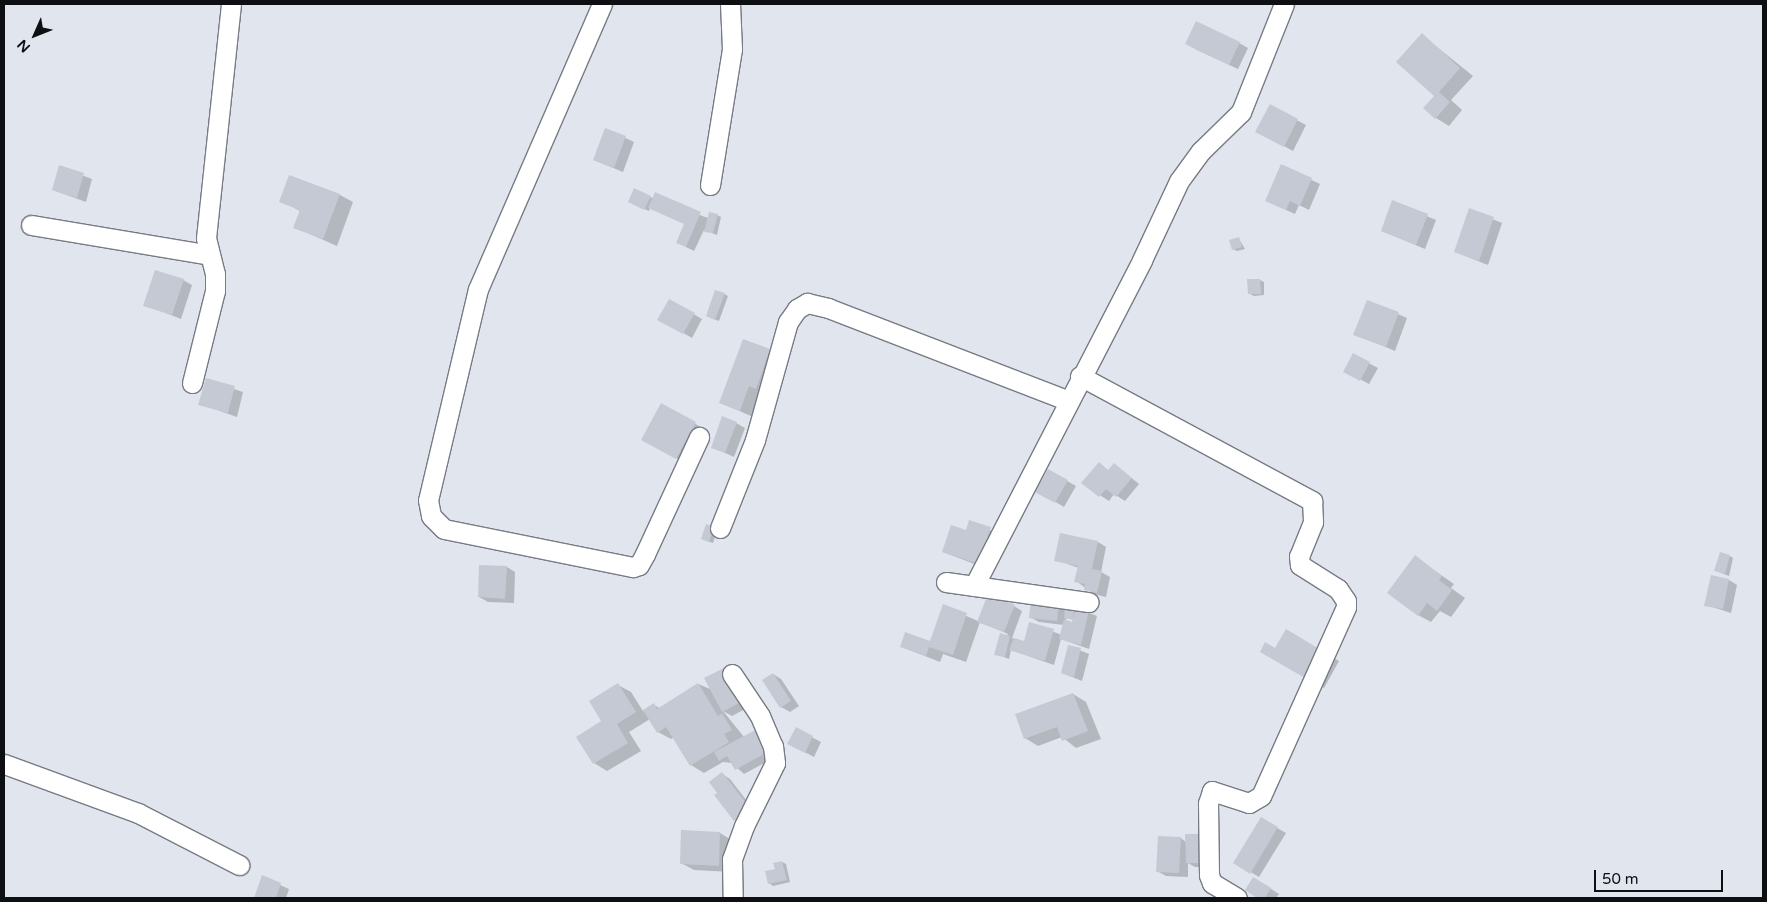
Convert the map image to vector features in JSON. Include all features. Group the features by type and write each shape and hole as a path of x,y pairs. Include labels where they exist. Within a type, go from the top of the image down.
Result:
{"street":[{"path":"192,383 215,291 206,238 209,183 231,4"},
{"path":"602,4 478,288 428,500 431,516 444,529 633,567 639,565 645,554 699,437"},
{"path":"710,185 732,49 730,4"},
{"path":"974,586 1067,400 1142,260 1179,181 1202,151 1240,112 1284,4"},
{"path":"31,225 210,255"},
{"path":"720,528 755,440 788,322 797,310 807,304 828,308 1067,400"},
{"path":"1080,376 1312,501 1313,522 1299,556 1300,566 1338,588 1346,601 1342,616 1261,796 1249,803 1212,791 1208,803 1209,875 1212,883 1237,898"},
{"path":"946,582 1089,602"},
{"path":"732,674 760,716 773,746 775,763 744,826 732,860 733,898"},
{"path":"4,764 138,813 239,865"}],"building":[{"path":"1196,21 1240,42 1229,65 1185,44"},
{"path":"1422,33 1460,68 1439,92 1450,102 1435,119 1423,108 1434,96 1396,62"},
{"path":"1270,104 1298,119 1284,147 1255,132"},
{"path":"605,128 626,136 614,168 593,160"},
{"path":"1281,164 1312,178 1300,206 1290,201 1286,210 1265,201"},
{"path":"59,165 84,173 77,198 52,190"},
{"path":"289,175 340,194 323,239 293,228 300,210 279,202"},
{"path":"634,188 651,196 644,210 628,202"},
{"path":"655,192 701,212 686,247 676,243 684,224 648,208"},
{"path":"1392,200 1428,214 1416,245 1381,231"},
{"path":"1469,208 1494,217 1479,261 1454,252"},
{"path":"709,212 718,214 713,233 704,232"},
{"path":"1239,237 1242,247 1232,250 1229,240"},
{"path":"155,270 184,279 172,315 143,306"},
{"path":"1247,279 1260,279 1261,294 1248,294"},
{"path":"715,290 725,293 715,320 706,316"},
{"path":"669,299 695,313 683,334 657,320"},
{"path":"1367,300 1399,312 1386,347 1353,335"},
{"path":"743,339 770,349 756,389 749,386 740,411 719,403"},
{"path":"1353,353 1370,362 1360,381 1343,372"},
{"path":"206,378 235,386 228,413 198,405"},
{"path":"661,403 696,422 676,459 641,440"},
{"path":"722,416 737,422 725,453 711,448"},
{"path":"1099,462 1108,470 1114,463 1132,478 1116,497 1106,489 1099,497 1081,483"},
{"path":"1048,469 1068,480 1055,503 1035,492"},
{"path":"969,520 991,527 979,564 942,552 951,525 966,530"},
{"path":"706,524 714,527 709,542 701,539"},
{"path":"1060,533 1098,541 1092,569 1102,571 1097,593 1084,590 1085,584 1074,582 1078,566 1054,561"},
{"path":"1720,552 1730,555 1725,574 1714,571"},
{"path":"1415,555 1442,576 1439,580 1452,590 1437,611 1427,603 1418,616 1387,593"},
{"path":"479,565 507,566 505,599 478,597"},
{"path":"1711,575 1729,579 1723,609 1704,606"},
{"path":"988,594 1015,605 1004,632 977,622"},
{"path":"1031,599 1059,602 1057,621 1029,618"},
{"path":"943,604 967,613 953,655 929,647 926,656 900,647 905,632 930,641"},
{"path":"1065,607 1074,608 1073,619 1064,618"},
{"path":"1076,607 1089,610 1081,645 1059,639 1064,619 1072,622"},
{"path":"1029,622 1054,629 1045,661 1009,650 1014,638 1024,641"},
{"path":"1286,629 1326,653 1310,681 1260,652 1265,642 1275,648"},
{"path":"1000,633 1010,636 1005,657 994,655"},
{"path":"1068,645 1081,648 1074,677 1061,673"},
{"path":"726,667 743,701 722,712 704,678"},
{"path":"773,673 791,701 780,708 762,680"},
{"path":"618,683 636,712 617,724 628,743 593,764 576,737 601,721 589,701"},
{"path":"698,683 718,716 722,713 732,730 724,734 729,742 690,766 666,727 657,733 643,710 654,703 657,709"},
{"path":"1073,693 1088,731 1062,741 1057,727 1024,739 1015,714"},
{"path":"796,727 813,736 805,753 787,744"},
{"path":"759,728 771,750 735,770 727,756 719,761 714,752"},
{"path":"722,772 750,808 734,821 714,795 717,793 709,782"},
{"path":"1261,817 1278,827 1250,874 1233,863"},
{"path":"681,830 720,832 719,866 680,864"},
{"path":"1185,834 1208,834 1208,863 1186,863"},
{"path":"1158,836 1181,837 1179,873 1156,872"},
{"path":"782,861 787,880 768,884 765,871 775,869 773,863"},
{"path":"262,875 281,883 276,898 254,898"},
{"path":"1253,877 1271,888 1265,898 1257,898 1245,890"}]}
